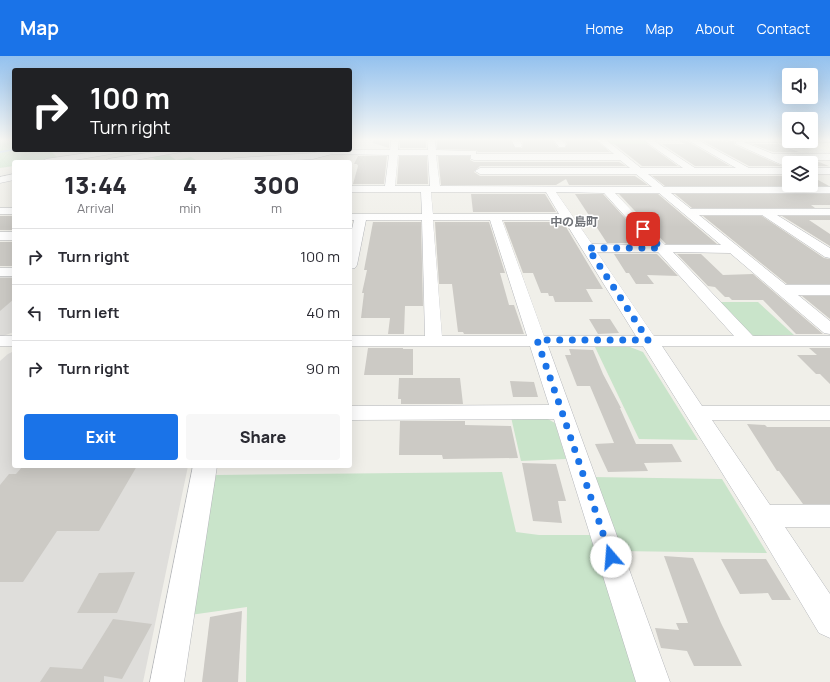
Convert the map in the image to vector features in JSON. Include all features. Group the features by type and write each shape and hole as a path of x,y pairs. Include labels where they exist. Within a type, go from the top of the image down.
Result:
{"street":[{"path":"390,189 392,168"},
{"path":"432,168 428,217 434,341"},
{"path":"636,168 830,329"},
{"path":"690,168 694,171"},
{"path":"743,168 781,190"},
{"path":"486,189 480,171 782,171"},
{"path":"818,171 830,171"},
{"path":"0,180 12,177"},
{"path":"352,189 830,190"},
{"path":"549,190 763,516 830,622"},
{"path":"607,190 748,341"},
{"path":"0,211 12,211"},
{"path":"689,212 830,212"},
{"path":"764,212 830,254"},
{"path":"352,249 356,217 567,217"},
{"path":"495,217 653,682"},
{"path":"0,236 12,236"},
{"path":"588,248 733,249"},
{"path":"0,272 12,272"},
{"path":"782,290 830,290"},
{"path":"352,341 648,340 830,342"},
{"path":"0,341 12,341"},
{"path":"352,413 562,412"},
{"path":"696,413 830,414"},
{"path":"167,682 205,468"},
{"path":"763,516 830,516"}],"shaded area":[{"path":"0,274 12,274 12,333 0,337"},
{"path":"12,352 12,468 188,468 143,682 0,682 0,361"}],"green space":[{"path":"718,302 758,302 794,335 755,336 745,332"},
{"path":"595,347 630,347 643,352 698,440 639,439"},
{"path":"511,417 546,418 555,423 566,459 521,461"},
{"path":"502,472 516,532 539,535 592,535 637,682 246,682 247,607 190,615 216,475"},
{"path":"592,477 722,479 767,553 616,551"}],"building":[{"path":"357,168 386,168 384,184 353,184"},
{"path":"398,168 427,168 428,184 397,184"},
{"path":"439,168 478,168 474,172 480,176 635,176 648,185 569,185 566,179 556,185 441,185"},
{"path":"652,176 782,176 782,186 665,186"},
{"path":"818,180 829,186 818,186"},
{"path":"471,194 545,194 556,212 473,212"},
{"path":"575,194 603,194 648,243 607,243"},
{"path":"619,194 658,194 717,244 666,244"},
{"path":"675,194 830,194 830,205 811,205 815,208 692,208"},
{"path":"0,216 12,216 12,230 0,230"},
{"path":"703,216 762,216 824,258 830,259 830,284 787,284"},
{"path":"782,216 830,216 830,220 809,220 830,234 830,246"},
{"path":"373,222 421,222 423,306 405,306 404,334 388,334 390,318 361,318 364,293 362,293 367,270 364,270"},
{"path":"435,222 489,222 505,273 500,273 509,305 514,305 524,334 464,334 463,332 458,332 452,284 439,284"},
{"path":"504,222 563,222 603,289 586,289 593,302 555,302 553,296 549,296 548,293 541,293 533,273 523,273"},
{"path":"0,242 12,242 12,266 0,266"},
{"path":"614,254 657,254 678,276 647,275 654,284 636,284 629,273 626,273"},
{"path":"677,254 701,254 723,275 753,274 823,334 796,334 763,300 732,300 729,297 725,297 715,287 708,286"},
{"path":"0,278 12,278 12,301 0,311"},
{"path":"802,296 830,296 830,319"},
{"path":"589,319 610,319 619,333 598,334"},
{"path":"368,348 413,349 413,375 364,375"},
{"path":"809,348 830,348 830,384 820,374 816,374 797,355 817,355"},
{"path":"569,349 593,350 603,374 621,408 636,444 672,444 682,462 644,463 648,471 608,472 595,444 614,443 590,386 577,386 565,355 571,355"},
{"path":"399,378 460,378 463,404 401,404 401,399 398,399"},
{"path":"510,381 534,382 538,397 513,397"},
{"path":"400,421 465,421 465,425 511,426 518,458 443,459 442,455 399,455"},
{"path":"747,424 765,425 767,427 830,427 830,504 803,504 779,471 777,471"},
{"path":"522,463 556,464 566,501 558,501 562,523 533,521"},
{"path":"21,468 136,468 99,531 57,531 23,582 0,582 0,485 9,474 16,474"},
{"path":"664,556 693,558 721,623 742,666 694,666 687,651 661,648 655,628 679,630 676,623 688,623"},
{"path":"721,559 766,559 791,600 772,600 768,593 740,594"},
{"path":"135,572 117,613 77,613 99,573"},
{"path":"242,611 238,682 202,682 210,617"},
{"path":"113,619 152,624 122,679 104,676 104,682 40,682 50,667 82,669"}],"district":[{"name":"中の島町","path":"574,222"}],"route":[{"path":"611,557 537,340 648,340 588,248 661,248 643,229"}]}
